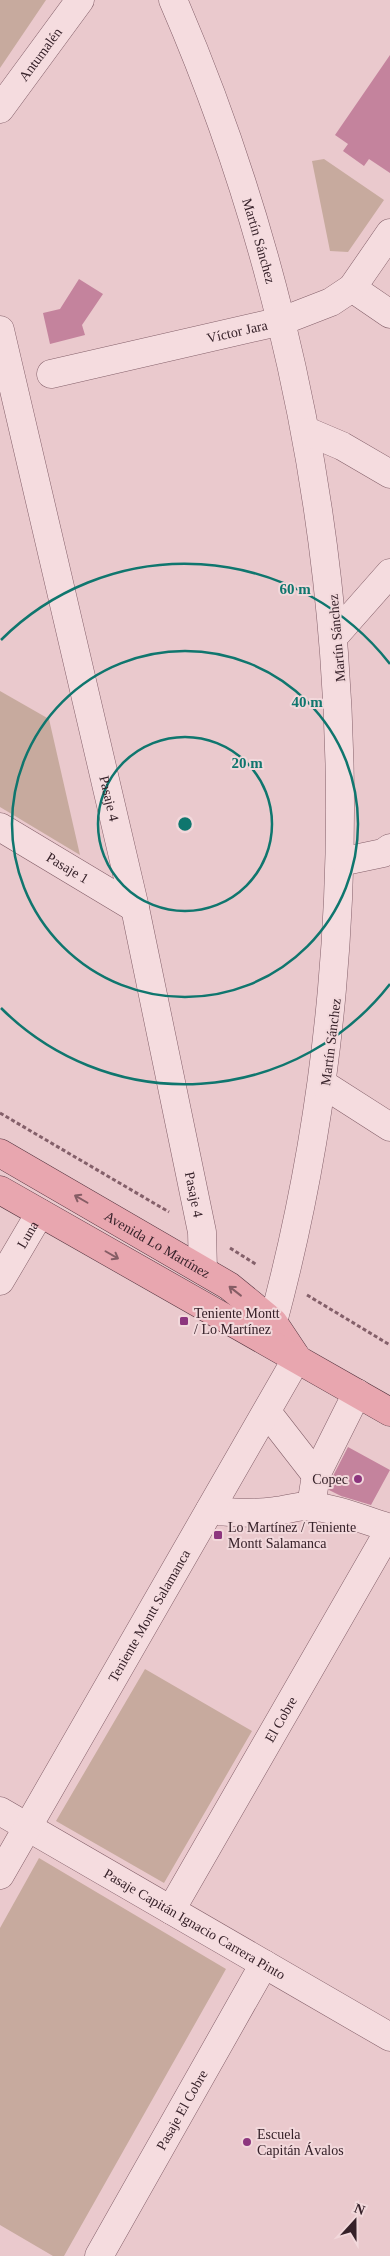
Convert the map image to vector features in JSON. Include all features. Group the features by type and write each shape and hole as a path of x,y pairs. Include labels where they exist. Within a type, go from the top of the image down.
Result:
{"main road":[{"name":"Avenida Lo Martínez","path":"0,1153 230,1286 273,1322 297,1358"},
{"name":"Avenida Lo Martínez","path":"0,1190 390,1412"}],"street":[{"name":"Antumalén","path":"0,109 80,0"},
{"name":"Martín Sánchez","path":"173,0 233,157 282,321 309,432 323,511 338,632 343,708 345,861 335,1011 326,1086 303,1210 273,1322"},
{"name":"Víctor Jara","path":"51,374 282,321 331,302 352,288 390,233"},
{"path":"352,288 390,314"},
{"name":"Pasaje 4","path":"0,330 135,908 202,1232 203,1270"},
{"path":"309,432 342,446 390,474"},
{"path":"338,632 390,573"},
{"name":"Pasaje 1","path":"0,827 135,908"},
{"path":"345,861 383,852 390,848"},
{"path":"326,1086 390,1128"},
{"name":"Luna","path":"0,1281 40,1213"},
{"name":"Teniente Montt Salamanca","path":"0,1874 297,1358"},
{"path":"311,1506 316,1475 357,1393"},
{"path":"267,1412 316,1475"},
{"path":"210,1510 258,1513 311,1506 390,1528"},
{"name":"El Cobre","path":"170,1910 390,1528"},
{"name":"Pasaje Capitán Ignacio Carrera Pinto","path":"0,1811 390,2037"},
{"name":"Pasaje El Cobre","path":"99,2256 264,1964"}],"shaded area":[{"path":"0,0 46,0 0,68"},
{"path":"324,159 384,200 348,252 330,251 312,161"},
{"path":"0,691 49,719 80,855 0,807"},
{"path":"145,1669 252,1731 164,1883 56,1821"},
{"path":"39,1858 226,1969 64,2256 53,2256 0,2225 0,1928"}],"building":[{"path":"390,55 390,173 369,159 364,166 343,151 348,144 335,135"},
{"path":"79,279 103,294 82,325 85,335 50,344 43,313 60,309"},
{"name":"Copec","path":"348,1447 390,1470 371,1505 341,1496 329,1490 331,1480"}],"place":[{"name":"Teniente Montt / Lo Martínez","path":"184,1321"},
{"name":"Copec","path":"358,1479"},
{"name":"Lo Martínez / Teniente Montt Salamanca","path":"218,1535"},
{"name":"Escuela Capitán Ávalos","path":"247,2142"}]}
